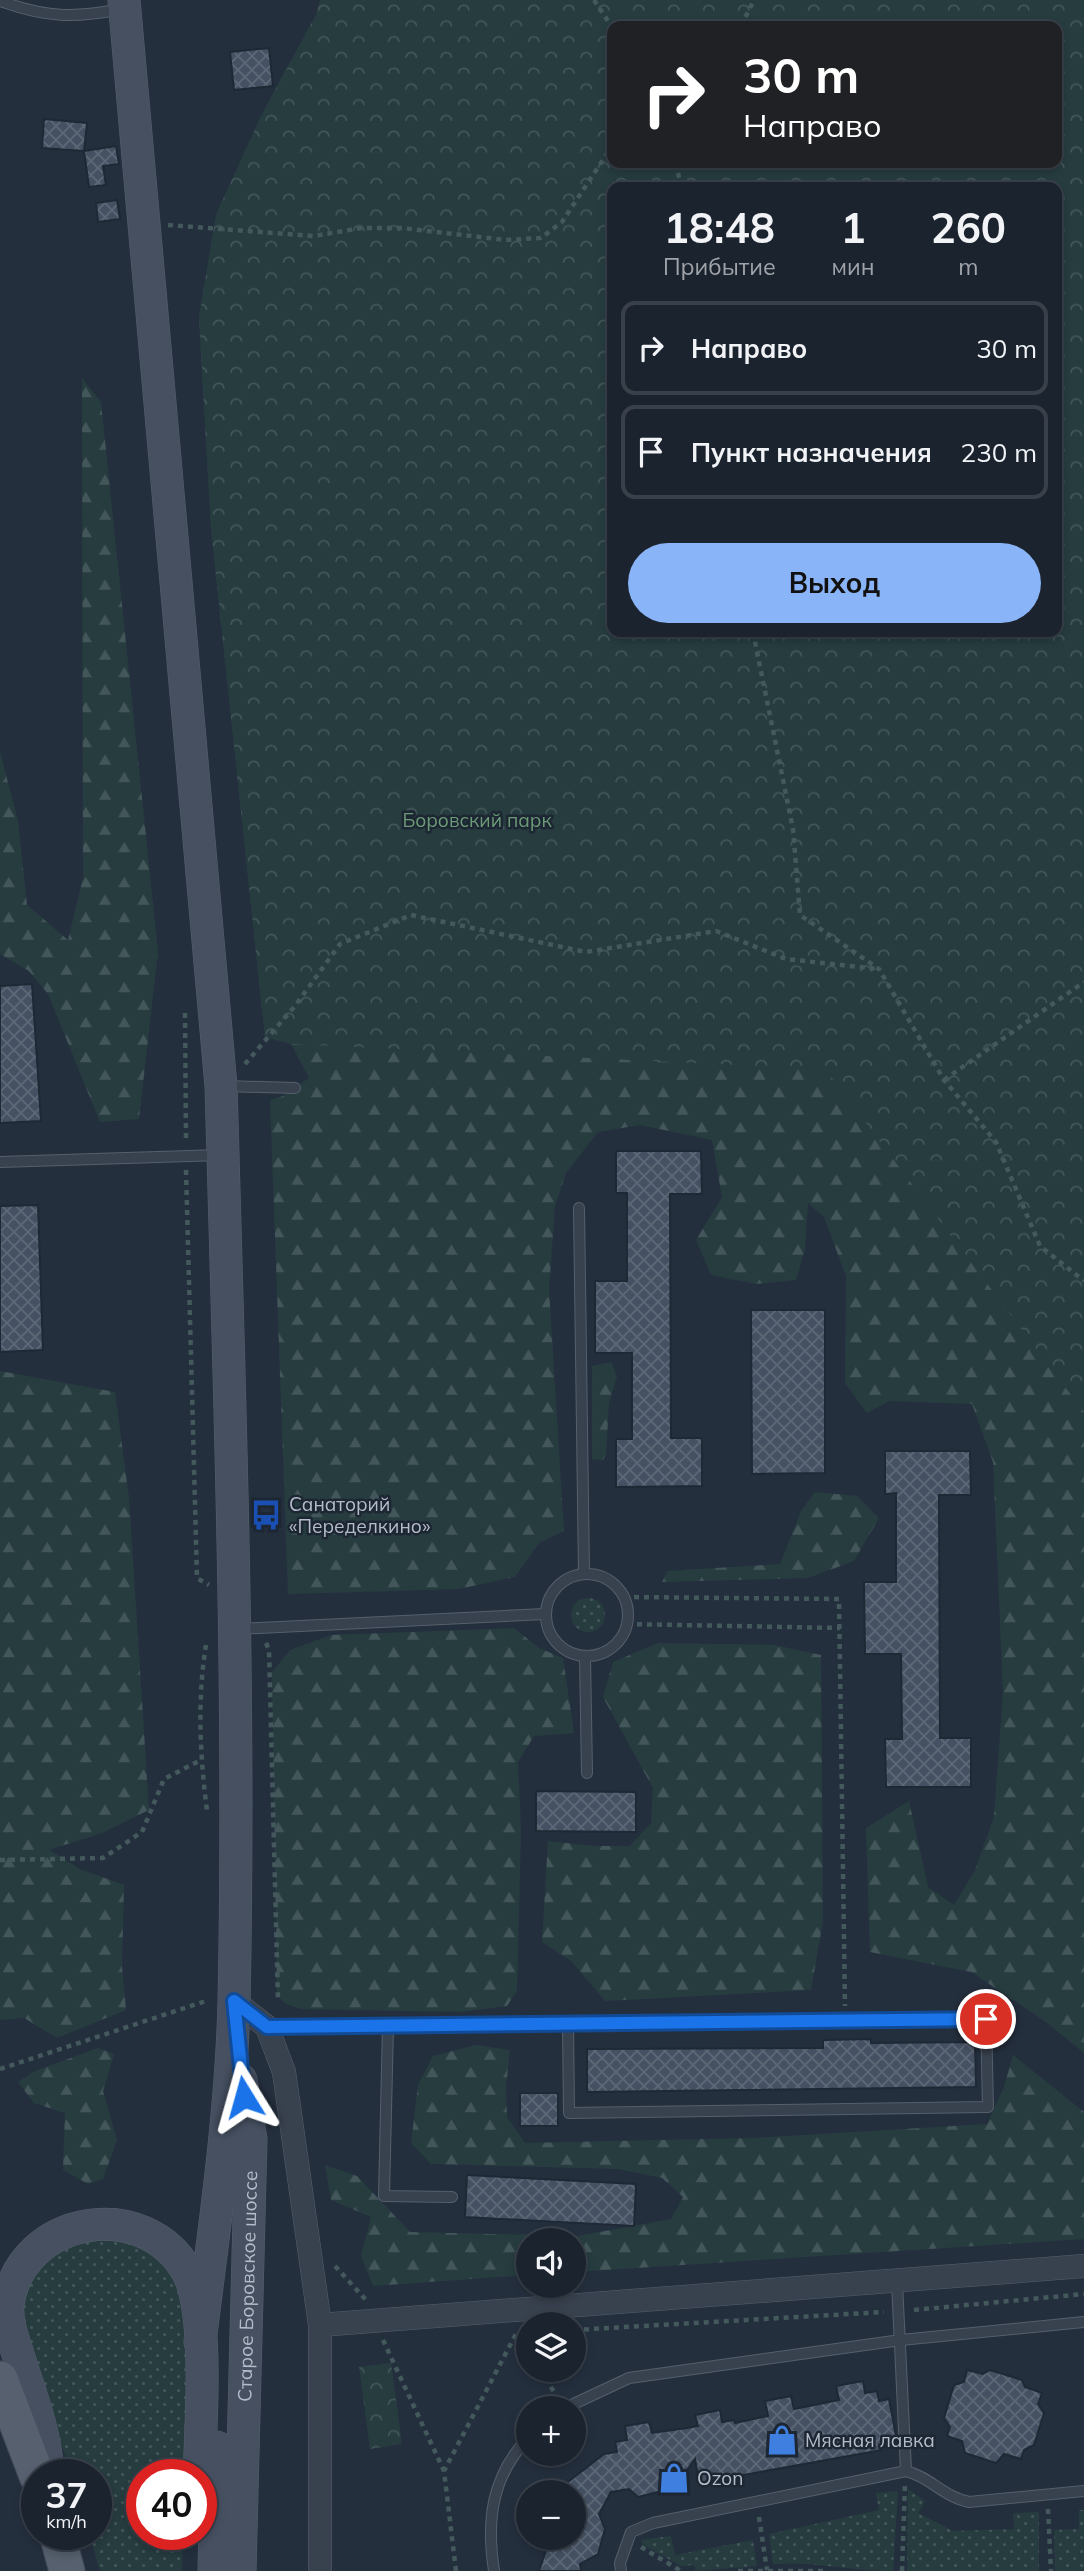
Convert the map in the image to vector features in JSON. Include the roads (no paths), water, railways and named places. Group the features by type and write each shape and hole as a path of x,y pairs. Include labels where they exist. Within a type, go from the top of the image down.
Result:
{"main road":[{"path":"0,2379 31,2459"},
{"path":"61,2550 67,2571"}],"street":[{"path":"125,4 230,1078 223,1155 220,1995 226,2131 200,2342"},
{"path":"220,1995 267,2027 284,2072 320,2325 320,2571"},
{"name":"Старое Боровское шоссе","path":"220,1995 240,2076 251,2139 240,2571"},
{"path":"205,2459 240,2076"},
{"path":"46,2459 44,2437 8,2313 11,2291 20,2272 41,2244 61,2232 92,2223 124,2225 162,2242 188,2274 200,2342 205,2459"},
{"path":"320,2325 377,2323 511,2310 897,2283 1084,2266"},
{"path":"196,2571 197,2550"},
{"path":"212,2550 214,2571"}],"lane":[{"path":"0,1 57,17 125,4"},
{"path":"230,1078 295,1088"},
{"path":"0,1162 223,1155"},
{"path":"579,1208 584,1574"},
{"path":"584,1574 605,1578 624,1597 627,1624 614,1647 602,1654 585,1657 563,1649 553,1640 545,1614 555,1589 565,1580 584,1574"},
{"path":"222,1631 545,1614"},
{"path":"585,1657 587,1773"},
{"path":"267,2027 986,2019 988,2107 569,2113 568,2024"},
{"path":"388,2026 384,2196 452,2197"},
{"path":"897,2283 905,2471"},
{"path":"580,2396 629,2378 901,2340 1084,2322"},
{"path":"494,2571 490,2516 496,2488 505,2466 516,2453"},
{"path":"621,2571 620,2563 631,2532 653,2523 905,2471 920,2474 956,2500 969,2502 1084,2489"}],"place":[{"name":"Санаторий «Переделкино»","path":"266,1515"},
{"name":"Мясная лавка","path":"782,2440"},
{"name":"Ozon","path":"674,2478"}],"park label":[{"name":"Боровский парк","path":"477,820"}]}
